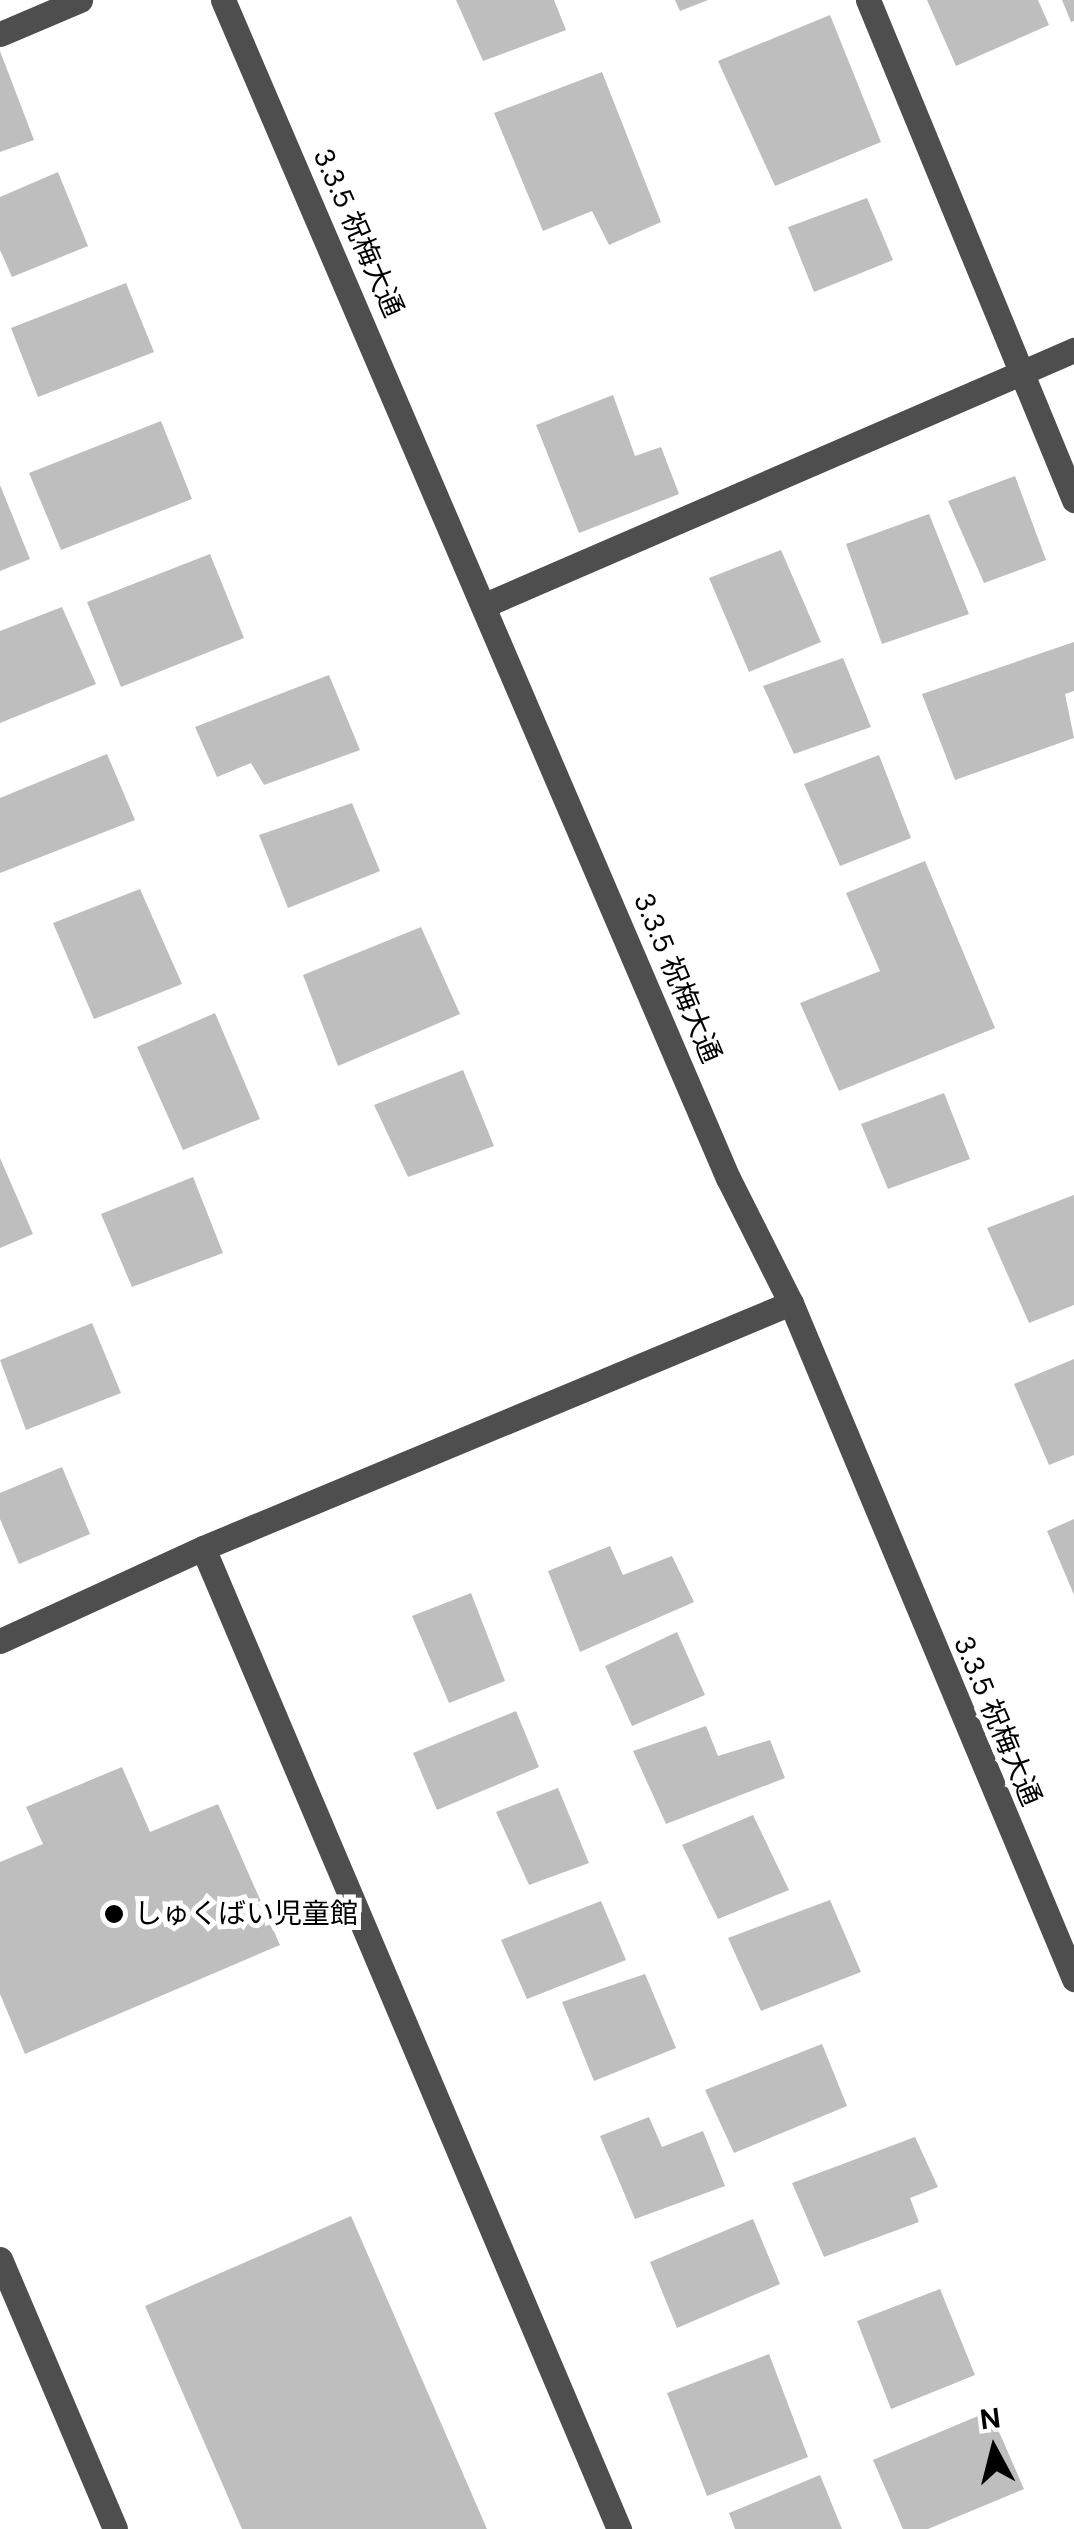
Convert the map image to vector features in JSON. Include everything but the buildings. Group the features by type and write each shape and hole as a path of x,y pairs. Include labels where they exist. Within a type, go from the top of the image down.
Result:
{"street":[{"path":"0,34 80,0"},
{"name":"3.3.5 祝梅大通","path":"223,0 487,604 728,1178 790,1303 1074,1979"},
{"path":"868,0 1018,375 1074,500"},
{"path":"487,604 1074,350"},
{"path":"0,1641 203,1548 790,1303"},
{"path":"203,1548 619,2529"},
{"path":"0,2260 115,2529"}],"place":[{"name":"しゅくばい児童館","path":"114,1914"}]}
